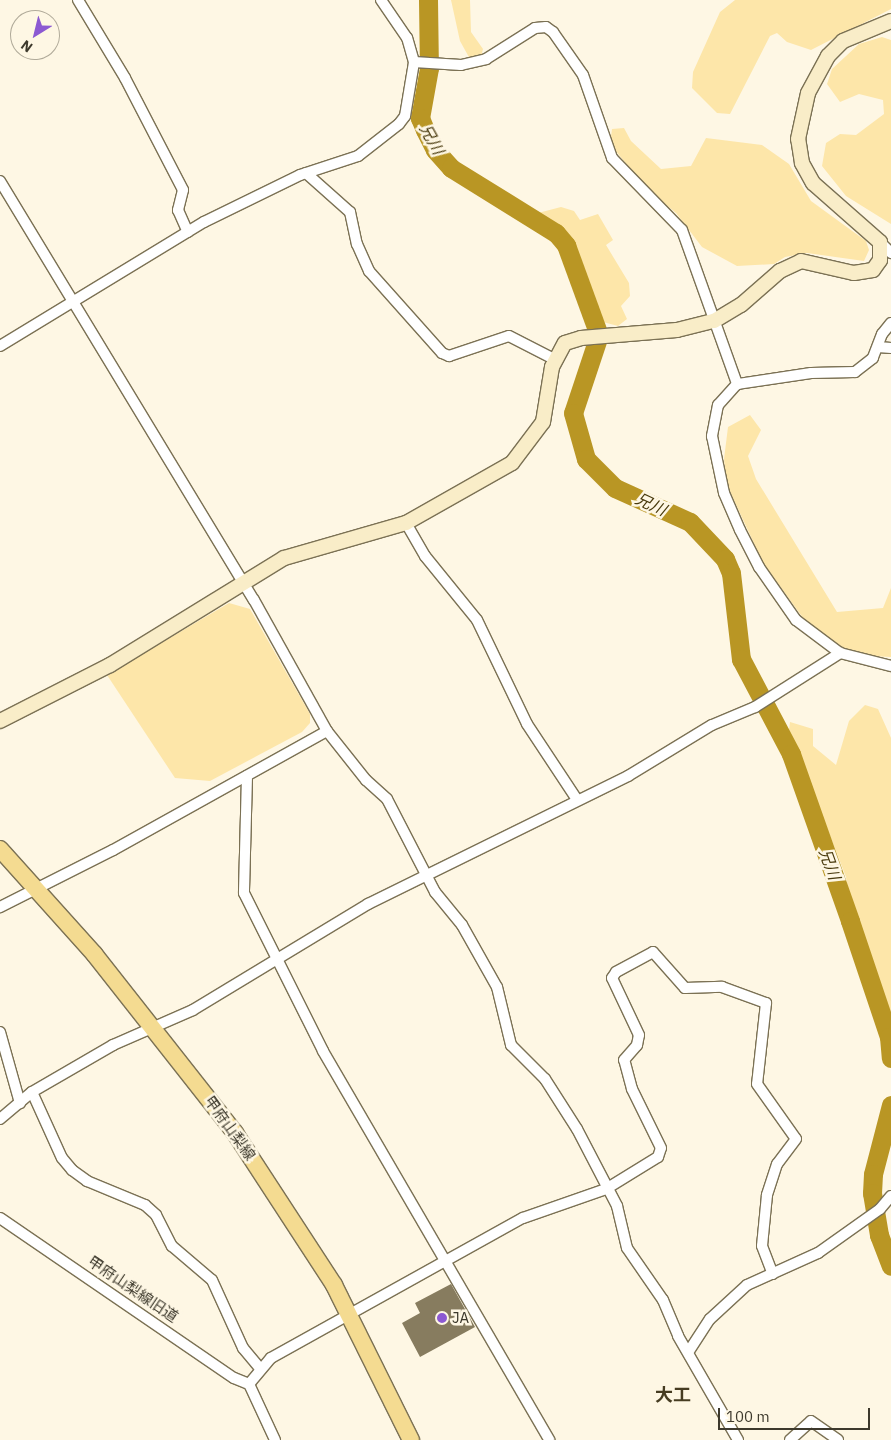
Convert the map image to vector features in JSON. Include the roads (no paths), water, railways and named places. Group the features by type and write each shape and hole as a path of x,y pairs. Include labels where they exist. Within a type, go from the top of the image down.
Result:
{"main road":[{"name":"甲府山梨線","path":"0,849 37,890 152,1027 244,1147 334,1285 411,1440"}],"street":[{"path":"78,0 153,129 183,190 178,210 188,232"},
{"path":"0,346 188,232 306,173 358,156 399,124 405,116 418,63 407,38 381,0"},
{"path":"891,21 843,41 828,56 808,93 798,139 802,163 813,183 891,252"},
{"path":"418,63 443,65 486,59 534,28 546,27 553,32 583,76 612,158 682,230 737,384"},
{"path":"306,173 350,212 357,244 369,271 442,353 449,356 509,336 554,359"},
{"path":"0,181 241,584 258,608 327,731 366,780 387,799 425,875 462,925 497,987 511,1045 545,1079 577,1129 622,1219 627,1248 663,1300 678,1336 690,1351 738,1440"},
{"path":"0,721 110,665 284,558 406,523 520,455 545,417 554,359 566,343 581,338 676,330 714,322 741,305 780,271 801,261 854,272 873,270 880,260 880,242"},
{"path":"891,323 882,334 873,358 855,372 811,373 737,384 718,405 712,436 724,493 759,567 796,620 840,653 891,666"},
{"path":"878,347 891,348"},
{"path":"406,523 424,556 477,620 527,724 576,798"},
{"path":"0,1119 32,1092 152,1027 193,1010 368,904 576,798 628,776 712,725 755,707 840,653"},
{"path":"0,907 37,890 327,731"},
{"path":"247,776 244,893 322,1051 549,1440"},
{"path":"275,1440 249,1384 260,1368 347,1314 444,1260 523,1218 606,1189 661,1153 632,1089 624,1060 637,1045 639,1035 612,978 616,972 653,952 680,986 722,987 766,1002 757,1084 796,1139 777,1164 767,1195 762,1246 773,1274"},
{"path":"0,1032 20,1103"},
{"path":"32,1092 67,1164 87,1181 145,1206 156,1215 172,1246 212,1280 243,1348 260,1368"},
{"path":"690,1351 710,1319 746,1285 818,1253 861,1220 880,1209 891,1196"},
{"name":"甲府山梨線旧道","path":"0,1218 234,1378 249,1384"},
{"path":"790,1440 811,1421 838,1440"}],"waterway":[{"name":"兄川","path":"428,0 429,68 420,118 425,130 435,150 451,168 556,233 566,245 599,335 573,413 586,459 615,488 690,522 725,559 731,573 741,659 791,754 889,1037 891,1058"},
{"name":"兄川","path":"891,1105 873,1174 872,1193 879,1235 891,1266"}],"place":[{"name":"JA","path":"442,1318"}],"district":[{"name":"大工","path":"673,1395"}]}
